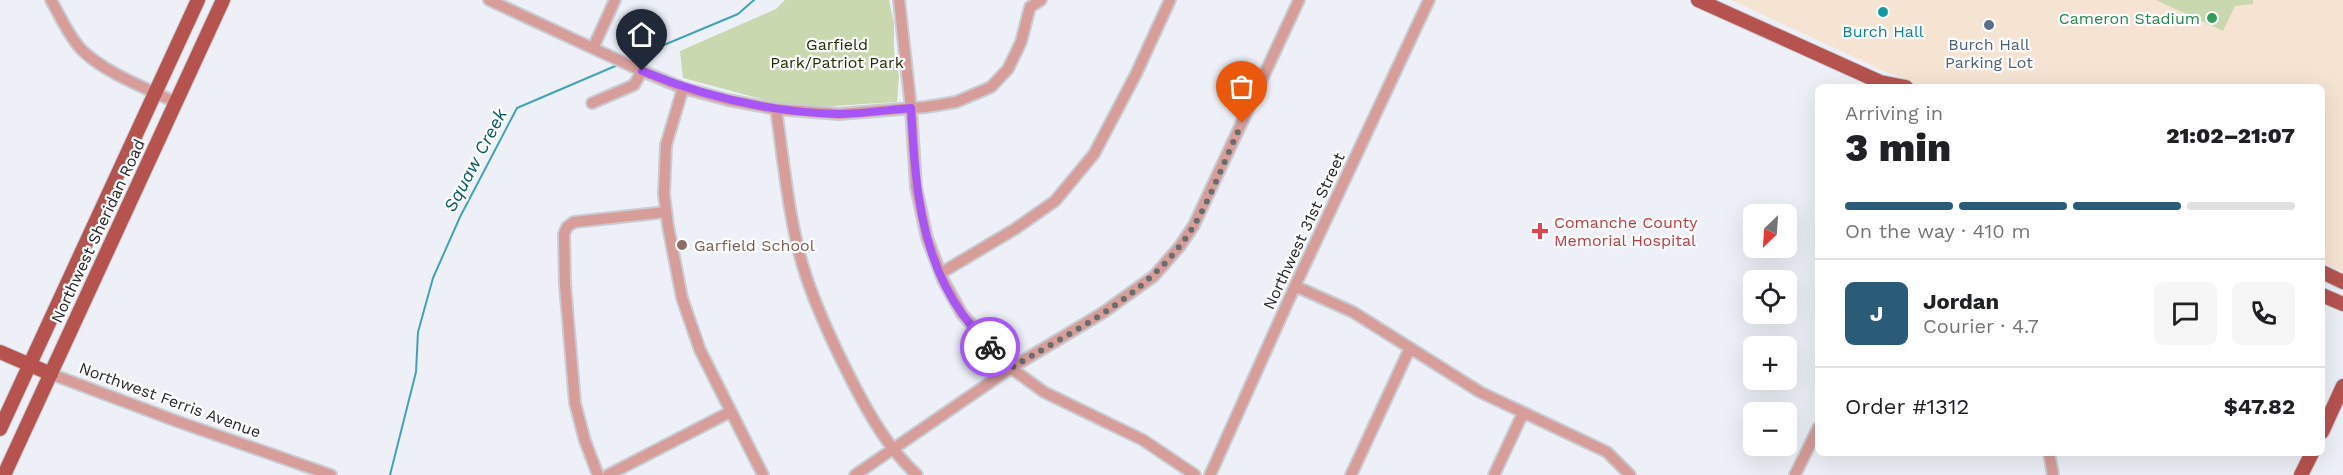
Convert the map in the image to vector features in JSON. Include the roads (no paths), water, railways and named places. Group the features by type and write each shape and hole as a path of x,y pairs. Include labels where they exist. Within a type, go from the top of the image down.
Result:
{"main road":[{"name":"Northwest Sheridan Road","path":"0,429 198,0"},
{"name":"Northwest Sheridan Road","path":"4,475 223,0"},
{"path":"1698,0 1882,84"},
{"path":"2325,273 2343,282"},
{"path":"2325,296 2343,304"},
{"name":"Northwest Ferris Avenue","path":"0,352 51,374"},
{"path":"2325,425 2343,386"},
{"path":"2301,475 2310,456"}],"street":[{"path":"51,0 81,49 102,66 175,102"},
{"path":"489,0 684,88 728,100 776,109 839,114 956,102 992,87 1008,69 1021,42 1028,3 1041,0"},
{"path":"593,48 615,0"},
{"path":"899,0 911,108 916,187 927,238 941,273 962,314 1011,368 1044,392 1143,440 1195,475"},
{"path":"941,273 1015,229 1055,201 1061,194 1094,154 1136,74 1170,0"},
{"path":"855,475 1011,368 1104,312 1154,276 1180,246 1194,225 1299,0"},
{"name":"Northwest 31st Street","path":"1210,475 1295,286 1429,0"},
{"path":"592,103 634,85 638,69"},
{"path":"684,88 666,145 664,194 682,298 700,350 763,475"},
{"path":"776,109 789,200 805,274 826,331 863,401 893,451 917,475"},
{"path":"598,475 585,441 575,403 565,284 564,234 567,227 574,222 666,212"},
{"path":"1295,286 1353,312 1480,392 1607,452 1630,475"},
{"path":"1351,475 1410,348"},
{"name":"Northwest Ferris Avenue","path":"51,374 331,475"},
{"path":"608,475 730,412"},
{"path":"1494,475 1523,413"},
{"path":"1795,475 1815,434"},
{"path":"2050,456 2053,475"}],"waterway":[{"name":"Squaw Creek","path":"628,60 738,14 754,0"},
{"name":"Squaw Creek","path":"390,475 416,372 418,332 433,278 460,217 517,108 620,64"}],"place":[{"name":"Burch Hall","path":"1883,12"},
{"name":"Cameron Stadium","path":"2212,18"},
{"name":"Burch Hall Parking Lot","path":"1989,25"},
{"name":"Comanche County Memorial Hospital","path":"1540,231"},
{"name":"Garfield School","path":"682,245"}],"park label":[{"name":"Garfield Park/Patriot Park","path":"837,53"}]}
